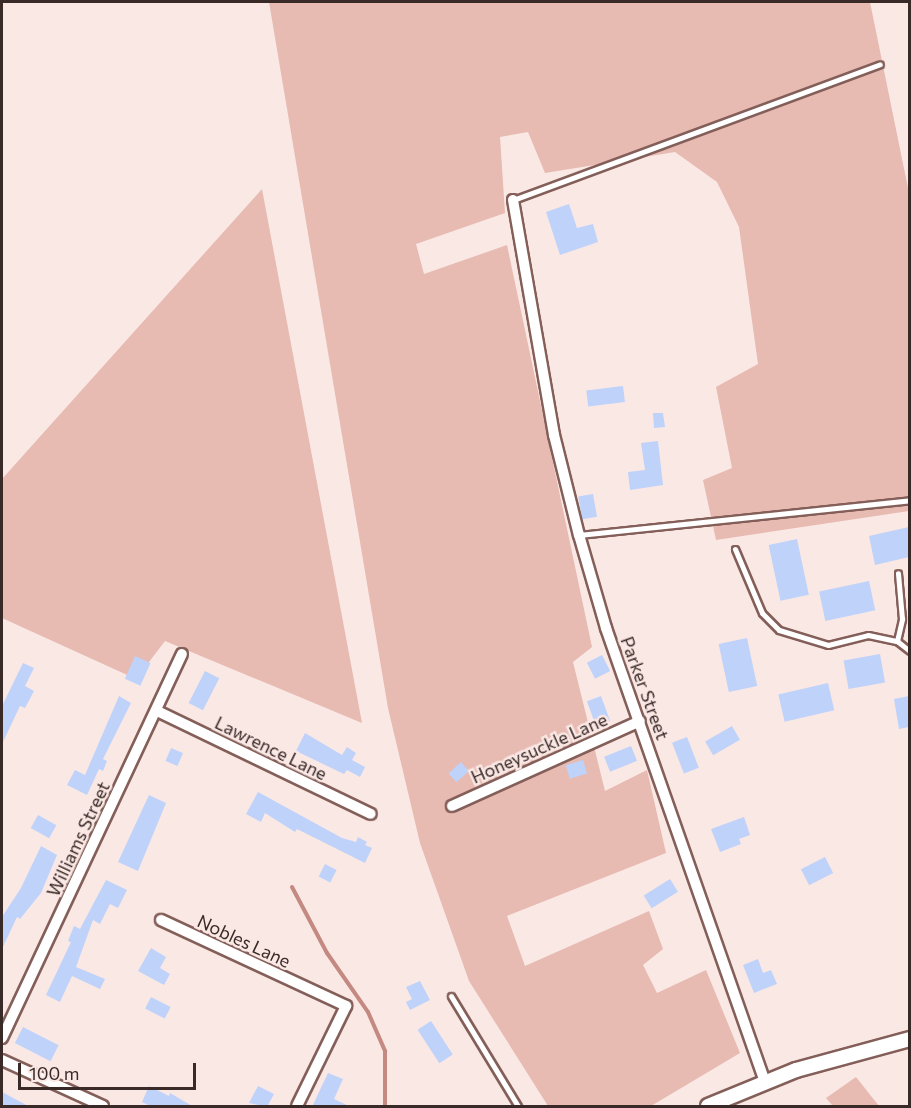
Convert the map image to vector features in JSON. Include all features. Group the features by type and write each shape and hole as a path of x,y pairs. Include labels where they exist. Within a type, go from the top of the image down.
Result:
{"street":[{"name":"Parker Street","path":"513,201 554,435 579,535 640,721 765,1082"},
{"name":"Williams Street","path":"2,1038 182,654"},
{"name":"Lawrence Lane","path":"157,711 371,814"},
{"name":"Honeysuckle Lane","path":"452,806 640,721"},
{"name":"Nobles Lane","path":"161,920 346,1006 297,1107"},
{"path":"708,1107 765,1082 864,1049 909,1039"},
{"path":"2,1060 103,1107"}],"lane":[{"path":"513,201 880,64"},
{"path":"579,535 909,500"},
{"path":"735,549 762,613 779,630 828,645 868,635 897,641 909,651"},
{"path":"897,641 902,619 898,573"},
{"path":"450,996 518,1107"}],"shaded area":[{"path":"269,2 870,2 909,193 909,511 716,540 703,480 732,468 716,387 758,364 739,227 717,182 675,152 545,173 528,132 500,137 505,213 416,244 424,274 507,245 592,647 573,662 605,791 647,770 666,853 507,916 525,966 649,911 663,949 643,965 657,993 706,970 740,1053 651,1106 548,1106 469,981 420,843 388,708"},
{"path":"262,189 362,723 165,641 136,679 2,618 2,479"},
{"path":"856,1077 879,1106 833,1106 826,1098"}],"building":[{"path":"569,204 577,228 593,224 598,242 560,255 546,212"},
{"path":"623,386 625,402 588,406 586,391"},
{"path":"653,413 663,413 665,427 654,428"},
{"path":"658,441 663,485 630,490 628,472 645,470 641,443"},
{"path":"593,494 597,517 582,519 578,497"},
{"path":"909,527 909,557 875,565 869,536"},
{"path":"797,539 809,595 780,601 769,545"},
{"path":"869,581 875,610 825,621 819,592"},
{"path":"747,638 757,686 729,692 719,644"},
{"path":"880,654 885,683 849,689 844,660"},
{"path":"602,655 610,671 595,679 587,663"},
{"path":"135,656 151,663 140,686 125,679"},
{"path":"23,663 34,668 25,686 34,691 25,708 20,706 2,744 2,706"},
{"path":"205,671 219,678 203,710 189,703"},
{"path":"828,683 834,710 785,722 778,694"},
{"path":"119,696 131,703 103,759 107,761 103,771 99,769 87,795 67,785 75,770 85,775"},
{"path":"601,696 610,721 596,727 587,701"},
{"path":"909,696 909,727 899,729 894,699"},
{"path":"732,726 740,740 713,755 705,742"},
{"path":"305,733 342,755 347,747 356,753 352,760 365,767 360,777 347,770 344,774 296,751"},
{"path":"687,737 699,768 684,774 672,743"},
{"path":"631,746 637,761 610,772 604,757"},
{"path":"171,748 183,753 177,766 166,761"},
{"path":"583,760 587,773 570,779 566,765"},
{"path":"461,762 469,771 456,782 448,773"},
{"path":"258,792 342,838 356,842 358,837 367,842 365,845 372,848 365,863 297,829 295,832 265,813 261,822 246,814"},
{"path":"149,795 166,803 138,871 118,862"},
{"path":"38,815 56,825 49,838 31,828"},
{"path":"744,817 750,835 739,839 741,844 720,852 711,829"},
{"path":"41,846 57,855 41,893 20,919 17,917 2,949 2,917 21,888"},
{"path":"825,857 833,873 809,885 801,869"},
{"path":"325,864 337,870 330,882 319,876"},
{"path":"670,879 678,892 652,908 644,895"},
{"path":"106,880 127,890 118,908 110,904 100,924 93,920 76,967 105,979 100,989 72,976 60,1002 46,995 71,942 68,941 74,926 80,929"},
{"path":"151,948 166,957 160,968 170,974 164,985 138,971"},
{"path":"758,959 763,973 771,970 777,984 754,993 743,965"},
{"path":"420,981 430,1000 410,1010 406,1002 412,999 406,987"},
{"path":"151,997 171,1007 165,1019 145,1009"},
{"path":"431,1021 453,1055 439,1063 418,1030"},
{"path":"23,1027 59,1045 50,1061 15,1043"},
{"path":"328,1073 343,1079 334,1099 351,1107 312,1107"},
{"path":"149,1086 169,1096 170,1093 194,1107 152,1107 142,1102"},
{"path":"258,1086 274,1094 267,1107 249,1103"},
{"path":"2,1092 30,1107 2,1107"}],"waterway":[{"path":"292,887 327,953 368,1012 385,1051 385,1106"}]}
